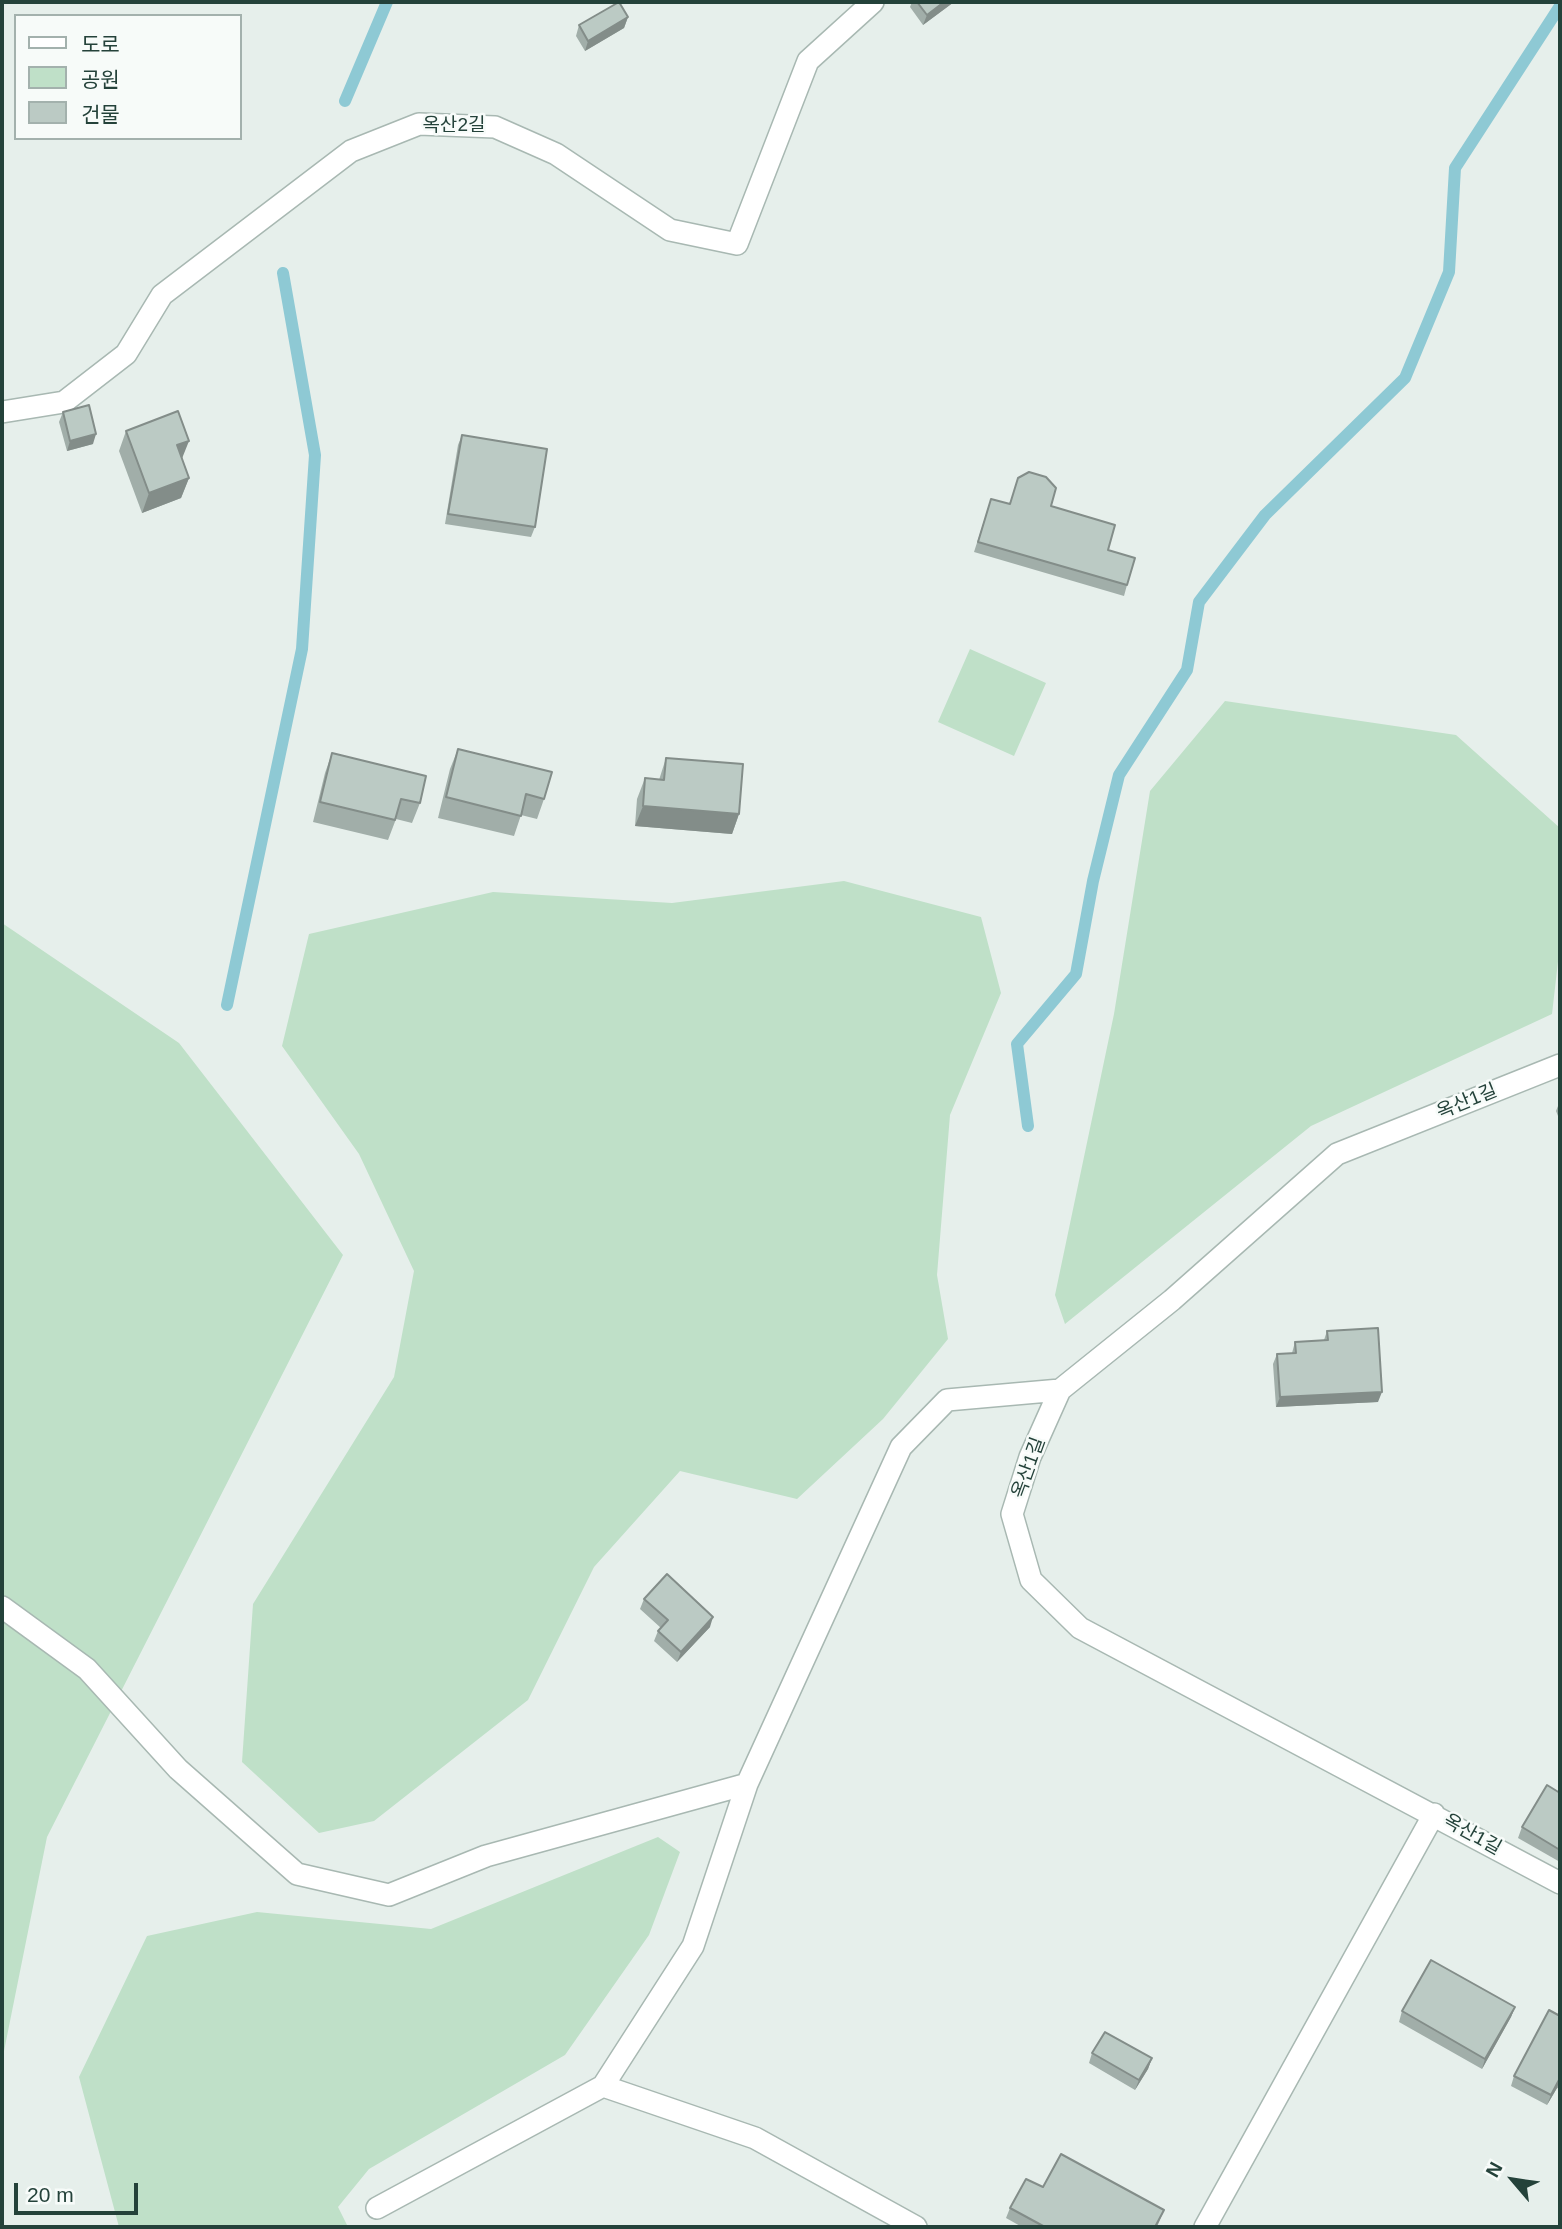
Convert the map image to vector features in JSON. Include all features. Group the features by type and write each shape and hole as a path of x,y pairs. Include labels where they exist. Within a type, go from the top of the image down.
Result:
{"street":[{"name":"옥산2길","path":"2,412 64,402 126,354 162,295 351,151 419,124 495,127 556,154 670,230 737,244 808,61 873,2"},
{"name":"옥산1길","path":"1560,1065 1336,1154 1171,1300 1060,1390 1030,1457 1012,1514 1031,1580 1080,1629 1560,1883"},
{"path":"377,2208 603,2086 693,1946 747,1784 901,1447 947,1401 1060,1390"},
{"path":"2,1607 87,1669 178,1769 297,1874 389,1895 486,1856 747,1784"},
{"path":"1205,2227 1434,1814"},
{"path":"603,2086 755,2138 916,2227"}],"green space":[{"path":"970,649 1046,683 1014,756 938,722"},
{"path":"1225,701 1456,735 1560,828 1560,944 1552,1014 1311,1126 1065,1324 1055,1295 1114,1014 1150,791"},
{"path":"844,881 981,917 1001,993 950,1115 937,1275 948,1339 883,1419 797,1499 680,1471 594,1567 528,1700 374,1821 319,1833 242,1762 253,1604 394,1377 414,1271 359,1154 282,1046 309,934 493,892 672,903"},
{"path":"2,923 179,1043 343,1255 47,1837 2,2061"},
{"path":"658,1837 680,1852 649,1935 565,2055 369,2169 338,2207 348,2227 119,2227 79,2077 147,1936 257,1912 431,1929"}],"building":[{"path":"619,2 628,17 588,41 579,25"},
{"path":"917,2 944,2 927,15"},
{"path":"89,405 96,434 70,441 63,412"},
{"path":"178,411 189,441 177,445 189,478 149,493 126,431"},
{"path":"462,435 547,449 535,527 448,514"},
{"path":"1029,472 1046,477 1056,488 1051,506 1115,525 1108,550 1135,558 1127,585 978,542 991,499 1010,504 1018,478"},
{"path":"458,749 552,772 544,799 526,794 521,816 446,797"},
{"path":"332,753 426,776 420,803 401,799 395,820 320,802"},
{"path":"666,758 743,764 739,814 643,806 645,778 664,780"},
{"path":"1378,1328 1382,1392 1280,1397 1277,1354 1296,1353 1295,1342 1328,1340 1327,1331"},
{"path":"667,1574 713,1617 681,1652 658,1631 668,1620 644,1599"},
{"path":"1547,1785 1560,1793 1560,1850 1522,1827"},
{"path":"1431,1960 1515,2007 1485,2059 1402,2011"},
{"path":"1549,2010 1560,2016 1560,2078 1551,2095 1514,2076"},
{"path":"1105,2032 1152,2058 1139,2080 1092,2053"},
{"path":"1061,2154 1164,2210 1155,2227 1045,2227 1010,2208 1026,2179 1043,2187"}],"waterway":[{"path":"345,101 387,2"},
{"path":"1028,1126 1017,1044 1076,974 1093,881 1119,775 1187,670 1199,602 1265,515 1405,378 1449,272 1455,168 1560,6"},
{"path":"227,1005 302,649 315,455 283,273"}]}
